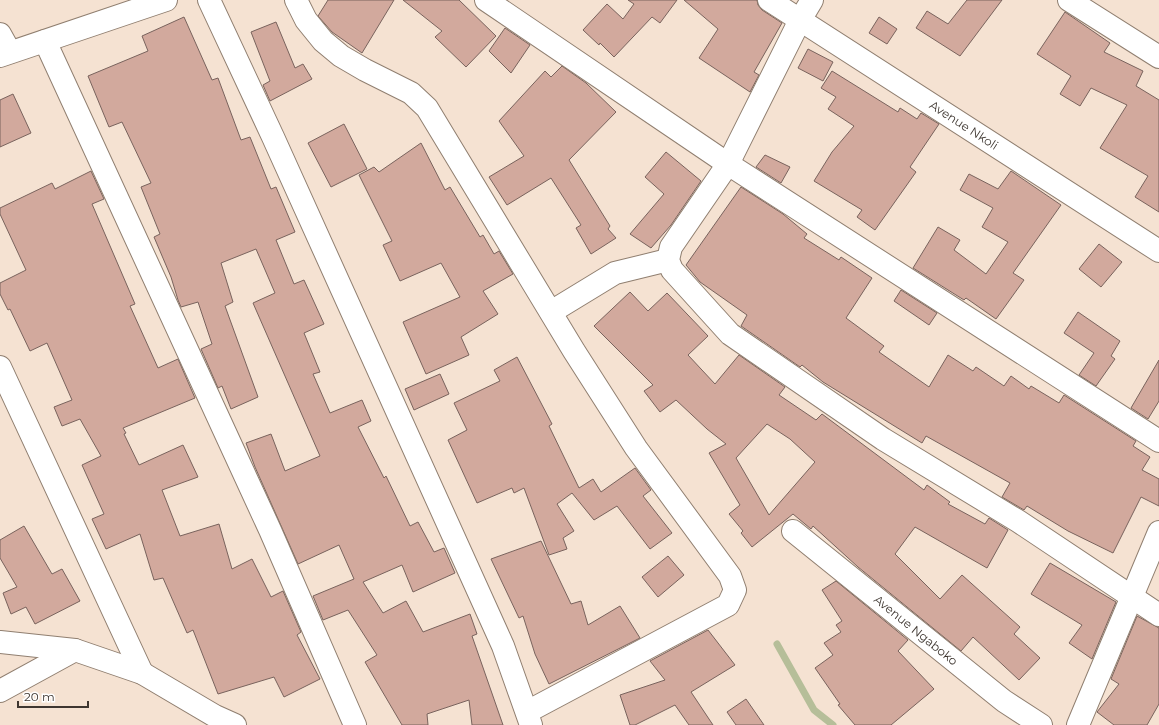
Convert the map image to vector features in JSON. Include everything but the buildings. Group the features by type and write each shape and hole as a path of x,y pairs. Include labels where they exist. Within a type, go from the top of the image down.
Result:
{"street":[{"path":"3,47 45,41 166,0"},
{"path":"209,0 273,137 503,646 529,718 728,605 735,590 725,567 636,448 427,108 411,93 359,66 323,41 306,20 296,0"},
{"path":"486,0 728,164 1159,441"},
{"name":"Avenue Nkoli","path":"769,0 1159,251"},
{"path":"812,0 800,20 728,164 671,247 668,260 672,270 730,334 883,439 1018,521 1159,615"},
{"path":"1069,0 1159,57"},
{"path":"45,41 270,530 355,725"},
{"path":"551,312 615,273 668,260"},
{"path":"0,367 142,673"},
{"name":"Avenue Ngaboko","path":"793,531 1004,700 1041,725"},
{"path":"1078,725 1159,532"},
{"path":"0,642 75,650 142,673 215,716 235,725"},
{"path":"0,691 75,650"}],"waterway":[{"path":"777,644 814,710 833,725"}]}
